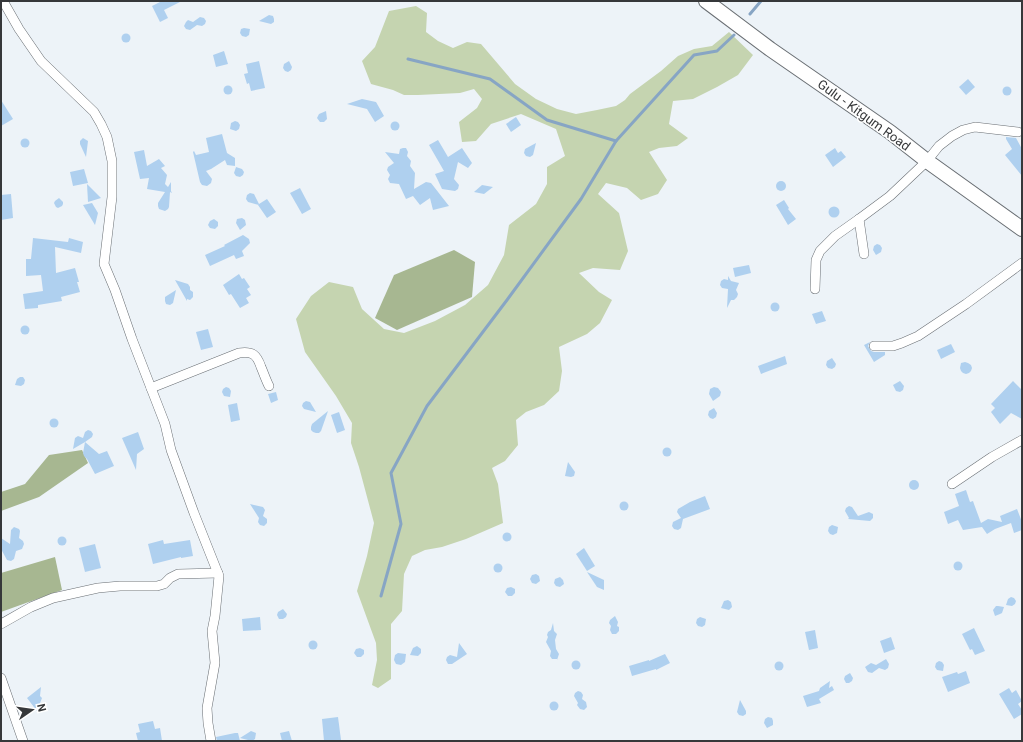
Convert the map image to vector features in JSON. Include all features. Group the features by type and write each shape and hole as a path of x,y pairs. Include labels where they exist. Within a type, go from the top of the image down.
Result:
{"main road":[{"name":"Gulu - Kitgum Road","path":"706,1 770,49 890,132 927,161 1022,229"}],"street":[{"path":"3,1 19,29 42,60 94,112 102,124 107,137 112,161 112,197 104,264 165,424 171,450 219,576 212,631 214,663 207,708 211,741"},
{"path":"815,289 816,260 820,251 835,236 890,196 927,161 939,146 963,130 975,127 1018,132"},
{"path":"859,219 864,254"},
{"path":"874,346 893,346 902,344 918,336 1022,264"},
{"path":"151,388 244,352 251,353 258,359 269,386"},
{"path":"952,484 992,457 1022,440"},
{"path":"1,624 31,607 53,598 98,588 120,586 157,586 164,584 170,578 178,574 218,573"},
{"path":"1,678 23,741"}],"green space":[{"path":"416,6 427,13 426,32 438,41 453,48 467,42 481,44 515,84 536,99 557,109 576,114 616,106 678,56 694,49 712,46 729,32 753,55 738,75 693,99 673,101 669,124 688,138 677,146 659,148 649,152 667,180 658,194 641,200 627,188 606,183 598,194 619,213 628,251 620,270 593,268 579,273 599,292 612,300 600,323 587,334 559,347 562,371 559,391 544,405 526,412 516,420 518,445 505,461 492,468 498,484 503,523 466,539 442,547 425,550 412,556 404,574 402,611 391,624 391,679 378,688 372,685 377,660 376,643 357,591 367,556 374,523 351,443 352,423 336,396 305,352 296,319 311,296 329,282 353,287 362,309 384,329 404,333 435,321 465,305 488,285 504,255 509,225 536,204 547,184 547,167 565,156 556,129 521,114 491,124 476,141 462,142 459,122 477,108 482,99 474,89 460,93 404,95 393,90 371,84 362,61 375,47 389,11"},
{"path":"454,250 475,262 472,297 397,330 375,318 394,275"},
{"path":"82,450 88,463 39,497 1,511 1,492 25,484 49,455"},
{"path":"55,557 62,590 1,612 1,573"}],"building":[{"path":"162,1 182,1 164,10 168,18 160,22 152,6"},
{"path":"269,15 273,16 274,19 274,22 271,24 259,21"},
{"path":"200,17 204,18 206,21 205,24 202,26 197,25 190,30 186,29 184,26 188,20 193,22"},
{"path":"241,29 250,29 249,35 246,37 242,36 240,33"},
{"path":"124,34 128,34 130,38 128,42 124,42 122,40 122,36"},
{"path":"224,51 228,64 216,67 213,55"},
{"path":"259,61 265,88 251,91 244,74 248,73 246,64"},
{"path":"289,61 292,67 288,72 283,68 284,64"},
{"path":"968,79 975,87 966,95 959,87"},
{"path":"226,86 230,86 232,90 230,94 226,94 224,92 224,88"},
{"path":"1007,86 1012,91 1007,96 1002,91"},
{"path":"362,99 376,102 384,116 375,122 367,109 347,104"},
{"path":"1,100 13,119 1,126"},
{"path":"326,111 327,119 324,122 320,122 317,118 319,114"},
{"path":"516,117 521,125 511,132 506,124"},
{"path":"235,121 240,125 239,129 236,131 230,129 231,123"},
{"path":"393,122 397,122 399,126 397,130 393,130 391,128 391,124"},
{"path":"222,134 227,153 235,158 235,166 227,165 225,160 206,171 212,179 211,183 207,186 202,185 193,152 194,151 196,155 209,152 206,138"},
{"path":"1006,137 1016,138 1022,149 1022,176 1005,155 1012,149"},
{"path":"83,138 88,141 86,157 80,144 80,141"},
{"path":"23,139 27,139 29,143 27,147 23,147 21,145 21,141"},
{"path":"438,140 448,157 462,148 472,163 468,168 458,162 454,179 459,185 458,189 455,191 442,189 435,174 444,171 429,145"},
{"path":"536,143 533,155 530,157 526,156 524,153 525,149"},
{"path":"406,148 408,152 407,156 411,161 410,166 415,173 414,189 426,182 431,183 449,206 433,210 430,198 420,205 413,196 406,199 399,184 390,183 388,179 390,175 387,170 388,167 394,163 385,152 399,154 400,149"},
{"path":"835,148 838,153 841,151 846,157 833,167 825,155"},
{"path":"144,150 147,166 159,159 165,166 161,168 167,175 165,184 168,187 171,182 172,193 170,192 169,207 165,211 159,209 158,203 165,192 147,189 149,178 140,179 134,152"},
{"path":"236,167 242,169 244,172 240,177 236,176 234,173"},
{"path":"84,169 88,183 73,186 70,172"},
{"path":"779,181 783,181 785,182 785,190 779,191 776,188 776,184"},
{"path":"87,184 101,198 88,202"},
{"path":"482,185 493,187 484,194 474,192"},
{"path":"300,188 311,209 302,214 290,193"},
{"path":"250,193 254,194 259,204 267,199 276,212 267,218 259,205 248,202 246,199 247,195"},
{"path":"11,194 13,218 1,220 1,195"},
{"path":"59,198 63,204 58,208 54,203"},
{"path":"784,200 789,208 788,209 796,219 788,225 776,205"},
{"path":"92,203 98,213 95,225 83,205"},
{"path":"832,207 836,207 838,208 838,216 832,217 829,214 829,210"},
{"path":"242,218 245,220 246,225 240,230 236,223 237,219"},
{"path":"214,219 218,222 218,226 215,229 210,228 208,225 210,221"},
{"path":"243,235 249,239 250,243 242,251 244,256 236,259 234,255 210,266 205,255 225,246 224,245"},
{"path":"33,238 68,242 69,238 83,242 81,253 55,247 56,273 75,268 80,292 61,297 62,301 38,305 38,308 25,309 23,294 43,291 41,275 26,276 26,259 31,259"},
{"path":"877,244 882,248 881,252 876,255 873,250 874,246"},
{"path":"749,265 751,273 735,277 733,268"},
{"path":"239,274 242,279 244,278 250,287 247,289 251,295 246,298 249,303 240,308 223,285"},
{"path":"728,276 731,281 739,283 736,290 738,294 737,297 734,300 731,300 727,308 728,289 722,288 720,285 721,281 724,279 728,280"},
{"path":"175,280 188,284 190,290 193,292 193,297 190,300 187,299 187,301"},
{"path":"176,290 173,303 170,305 166,304 165,297"},
{"path":"773,303 777,303 779,307 777,311 773,311 771,309 771,305"},
{"path":"822,311 826,321 816,324 812,314"},
{"path":"23,326 27,326 29,330 27,334 23,334 21,332 21,328"},
{"path":"208,329 213,347 201,350 196,332"},
{"path":"870,342 868,346 871,351 885,352 885,355 874,362 864,345"},
{"path":"951,344 955,352 941,359 937,350"},
{"path":"785,356 787,364 761,374 758,366"},
{"path":"832,358 836,364 832,369 828,368 826,365 827,361"},
{"path":"965,362 971,365 972,368 969,373 966,374 961,371 960,368 961,363"},
{"path":"23,377 25,380 24,384 21,386 15,385 17,379"},
{"path":"900,381 904,386 903,390 900,392 896,391 893,385"},
{"path":"1013,381 1022,390 1022,419 1011,413 1000,424 991,412 995,408 991,404"},
{"path":"226,387 231,391 230,397 224,396 222,392"},
{"path":"714,387 718,388 721,392 720,396 713,401 709,394 710,389"},
{"path":"276,392 278,400 271,403 268,394"},
{"path":"306,401 310,402 316,412 304,409 302,406"},
{"path":"237,403 240,420 231,422 228,405"},
{"path":"714,408 717,413 716,417 713,419 708,415 709,411"},
{"path":"328,411 321,431 319,433 313,432 311,430 312,424"},
{"path":"339,412 345,430 337,433 331,415"},
{"path":"52,419 56,419 58,423 56,427 52,427 50,425 50,421"},
{"path":"88,430 91,431 93,434 92,437 73,449 75,438 78,436 83,438 85,432"},
{"path":"138,432 144,449 137,454 136,470 122,438"},
{"path":"85,442 99,454 107,451 114,466 95,474 83,453"},
{"path":"665,448 669,448 671,452 669,456 665,456 663,454 663,450"},
{"path":"568,462 575,472 574,476 571,477 565,476"},
{"path":"912,480 916,480 919,485 916,490 912,490 909,487 909,483"},
{"path":"966,490 970,502 973,501 981,523 988,519 1002,522 1000,516 1017,509 1022,522 1022,530 1014,533 1011,523 995,529 987,534 982,527 963,530 958,520 948,524 944,512 959,506 955,494"},
{"path":"705,496 710,509 683,519 681,528 678,530 674,529 672,526 673,522 681,518 677,512 678,509"},
{"path":"624,501 629,506 624,511 619,506"},
{"path":"250,504 263,507 265,510 263,516 267,519 267,523 264,526 260,525 258,522 259,518"},
{"path":"849,506 852,507 858,516 869,512 873,514 873,518 870,521 848,519 849,518 845,511"},
{"path":"832,525 838,527 837,533 833,535 828,531 829,527"},
{"path":"14,527 19,529 19,538 24,544 22,549 16,551 14,559 11,561 7,560 1,549 1,538 10,544 11,530"},
{"path":"505,533 509,533 511,537 509,541 505,541 503,539 503,535"},
{"path":"60,537 64,537 66,541 64,545 60,545 58,543 58,539"},
{"path":"163,540 164,544 190,540 193,556 181,557 153,564 148,544"},
{"path":"95,544 101,568 85,572 79,548"},
{"path":"584,548 595,566 587,571 576,554"},
{"path":"956,562 960,562 962,566 960,570 956,570 954,568 954,564"},
{"path":"496,564 500,564 502,568 500,572 496,572 494,570 494,566"},
{"path":"587,572 604,580 604,590 597,587"},
{"path":"536,574 539,576 540,581 536,584 532,583 530,579 532,575"},
{"path":"560,577 564,584 560,587 556,586 554,583 555,579"},
{"path":"511,587 515,589 515,593 512,596 508,596 505,592 507,588"},
{"path":"1011,597 1016,601 1015,604 1012,606 1006,605 1008,599"},
{"path":"728,600 731,602 732,607 729,610 721,608 724,601"},
{"path":"996,606 1004,607 1002,613 995,616 993,610"},
{"path":"283,609 287,614 286,617 279,619 277,615 278,612"},
{"path":"615,616 618,622 617,626 619,627 619,631 616,634 612,634 609,623"},
{"path":"260,617 261,630 243,631 242,619"},
{"path":"700,617 706,619 705,625 702,627 698,626 696,623 697,619"},
{"path":"553,623 554,631 557,634 555,640 556,649 559,654 557,660 552,659 550,656 551,651 546,642 548,632 551,630"},
{"path":"974,628 985,651 975,655 972,649 970,650 962,634"},
{"path":"815,630 818,648 809,650 805,632"},
{"path":"891,637 895,649 884,653 880,641"},
{"path":"311,641 315,641 317,645 315,649 311,649 309,647 309,643"},
{"path":"459,643 467,654 452,664 448,664 446,660 447,657 450,655 457,657"},
{"path":"417,646 421,649 421,653 418,656 410,655 413,648"},
{"path":"360,648 364,650 364,654 361,657 357,657 354,653 356,649"},
{"path":"398,653 406,654 405,662 401,665 396,664 394,660 395,655"},
{"path":"665,654 670,663 656,670 632,676 629,666 649,661"},
{"path":"886,659 889,664 888,668 885,670 879,668 872,673 868,672 865,667 871,663 876,665"},
{"path":"576,660 581,665 576,670 571,665"},
{"path":"779,661 784,666 779,671 774,666"},
{"path":"939,661 944,665 943,671 937,670 935,667 936,663"},
{"path":"966,671 970,683 948,692 942,677 957,672 958,674"},
{"path":"850,673 853,678 852,681 846,683 844,679 845,676"},
{"path":"830,681 829,688 832,686 834,690 819,699 821,703 807,707 803,696 819,691 820,688"},
{"path":"41,687 40,696 42,698 37,711 27,698"},
{"path":"1009,688 1012,693 1016,690 1022,701 1018,704 1022,710 1022,714 1014,719 999,694"},
{"path":"578,691 581,692 583,695 582,699 586,702 587,707 584,710 580,709 577,705 578,703 574,696"},
{"path":"740,700 746,711 746,714 743,716 739,715 737,712"},
{"path":"554,701 559,706 554,711 549,706"},
{"path":"338,717 341,740 324,741 322,719"},
{"path":"768,717 772,718 773,725 767,728 764,723 765,719"},
{"path":"153,721 155,729 160,728 162,741 138,741 136,733 140,732 138,724"},
{"path":"251,731 256,733 255,739 252,741 240,738"},
{"path":"289,731 292,741 282,741 280,733"},
{"path":"238,733 240,741 217,741 216,737"}],"waterway":[{"path":"750,14 761,1"},
{"path":"381,596 401,524 391,473 427,406 581,199 616,141 694,55 717,51 734,35"},
{"path":"408,59 490,79 547,120 616,141"}]}
